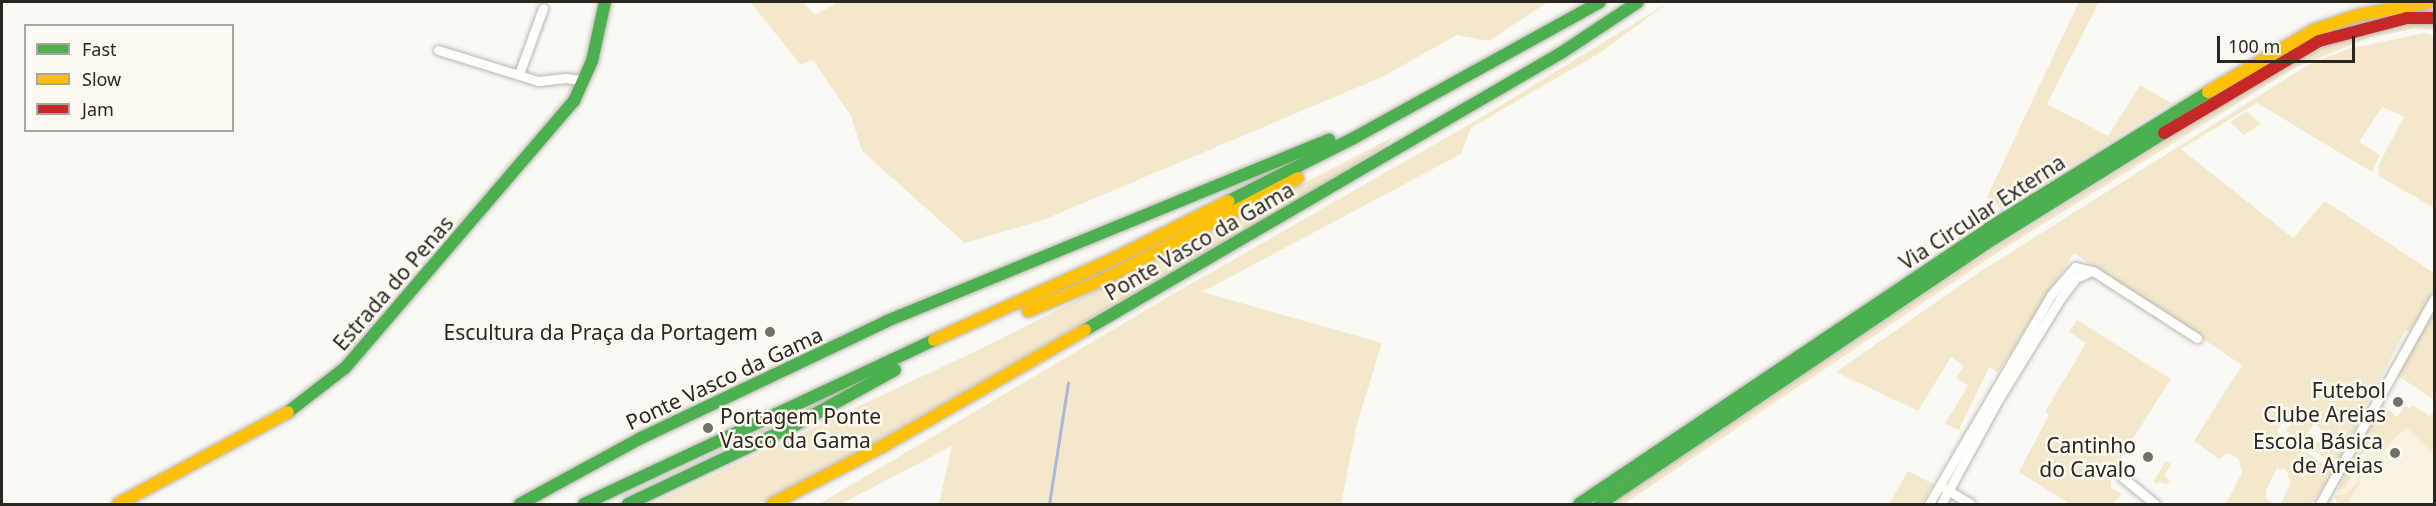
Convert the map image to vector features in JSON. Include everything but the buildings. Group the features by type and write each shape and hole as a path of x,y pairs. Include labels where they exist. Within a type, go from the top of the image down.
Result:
{"main road":[{"name":"Estrada do Penas","path":"118,504 277,418 331,382 561,117 584,81 605,2"},
{"path":"1558,25 1588,2"},
{"name":"Ponte Vasco da Gama","path":"628,504 788,428 930,353 1126,268 1289,184 1416,105 1600,2"},
{"name":"Ponte Vasco da Gama","path":"772,504 883,446 1259,230 1640,2"},
{"name":"Via Circular Externa","path":"1579,504 1989,228 2272,52 2314,30 2359,15 2429,2"},
{"name":"Via Circular Externa","path":"1600,504 1995,238 2278,63 2319,41 2362,27 2407,18 2434,18"},
{"name":"Ponte Vasco da Gama","path":"520,504 634,441 887,321 1416,105"},
{"name":"Ponte Vasco da Gama","path":"584,504 759,419 1098,266 1416,105"}],"street":[{"path":"519,74 543,8"},
{"path":"438,50 538,81 566,78 584,81"},
{"path":"1929,504 1994,398 2071,283 2085,271 2092,272 2197,338"},
{"path":"2320,504 2434,299"},
{"path":"1941,504 1994,398"},
{"path":"2121,476 2154,504"},
{"path":"1939,486 1971,504"}],"shaded area":[{"path":"750,2 803,2 815,15 838,2 1548,2 1489,41 1457,35 1382,77 1043,220 965,243 862,151 851,116 813,60 801,65"},
{"path":"1669,2 1601,52 1471,128 1461,154 1202,292 1382,343 1357,424 1341,504 939,504 952,446 841,504 819,504 1168,297 1477,120"},
{"path":"2079,2 2099,2 2047,104 2108,136 2140,85 2171,103 2002,209 1987,197"},
{"path":"2401,24 2434,24 2434,30 2416,28 2368,38 2294,68 2000,251 1624,504 1612,504 1959,271 2290,63 2339,40"},
{"path":"2424,33 2434,35 2434,208 2379,176 2378,166 2404,117 2382,107 2359,142 2380,155 2372,172 2257,103 2181,149 2293,238 2325,201 2434,273 2434,291 2409,332 2406,330 2404,333 2335,466 2312,449 2318,441 2333,451 2339,442 2314,424 2301,442 2286,431 2291,423 2285,419 2277,431 2333,471 2311,504 2281,504 2291,482 2286,470 2277,468 2266,491 2266,499 2274,504 2226,504 2242,473 2239,459 2228,453 2219,459 2194,441 2242,365 2074,253 1998,372 1989,367 1959,430 1945,424 1968,385 1956,378 1964,366 1951,357 1918,411 1836,372 1978,273 2308,65 2348,49"},
{"path":"2247,111 2261,124 2244,135 2230,122"},
{"path":"1395,136 1383,147 1267,217 801,484 757,504 652,504 997,341"},
{"path":"2434,307 2434,400 2397,375"},
{"path":"2077,320 2171,379 2111,473 2111,488 2122,494 2113,504 2070,504 2019,472 2049,415 2045,412 2086,343 2069,332"},
{"name":"Escola Básica de Areias","path":"2381,403 2434,454 2434,504 2338,504 2337,490"},
{"path":"2381,403 2397,417 2405,406 2410,409 2412,405 2430,416 2434,410 2434,454 2406,427 2379,455 2368,444 2359,461 2353,459"},
{"path":"2352,460 2358,463 2345,488 2337,490"},
{"path":"2166,461 2171,464 2164,476 2170,480 2166,485 2159,481 2157,484 2153,482"},
{"path":"1908,471 1933,484 1921,504 1889,504"},
{"path":"2362,479 2347,504 2338,504 2334,496 2346,494"}],"waterway":[{"path":"1049,504 1068,382"}],"traffic: fast":[{"path":"288,412 345,368 574,101 592,61 605,2"},
{"path":"1229,201 1352,139 1600,2"},
{"path":"1085,330 1561,53 1638,2"},
{"path":"1579,504 1989,228 2208,92"},
{"path":"1600,504 1995,238 2164,133"},
{"path":"520,504 641,438 887,321 1329,140"},
{"path":"584,504 934,340"},
{"path":"628,504 797,424 895,370"}],"traffic: slow":[{"path":"2208,92 2314,30 2359,15 2429,2"},
{"path":"1028,311 1106,278 1298,178"},
{"path":"934,340 1107,262 1229,201"},
{"path":"772,504 883,446 1085,330"},
{"path":"118,504 288,412"}],"traffic: jam":[{"path":"2164,133 2319,41 2407,18 2434,18"}],"place":[{"name":"Escultura da Praça da Portagem","path":"770,332"},
{"name":"Futebol Clube Areias","path":"2398,402"},
{"name":"Portagem Ponte Vasco da Gama","path":"708,428"},
{"name":"Escola Básica de Areias","path":"2395,453"},
{"name":"Cantinho do Cavalo","path":"2148,457"}]}
